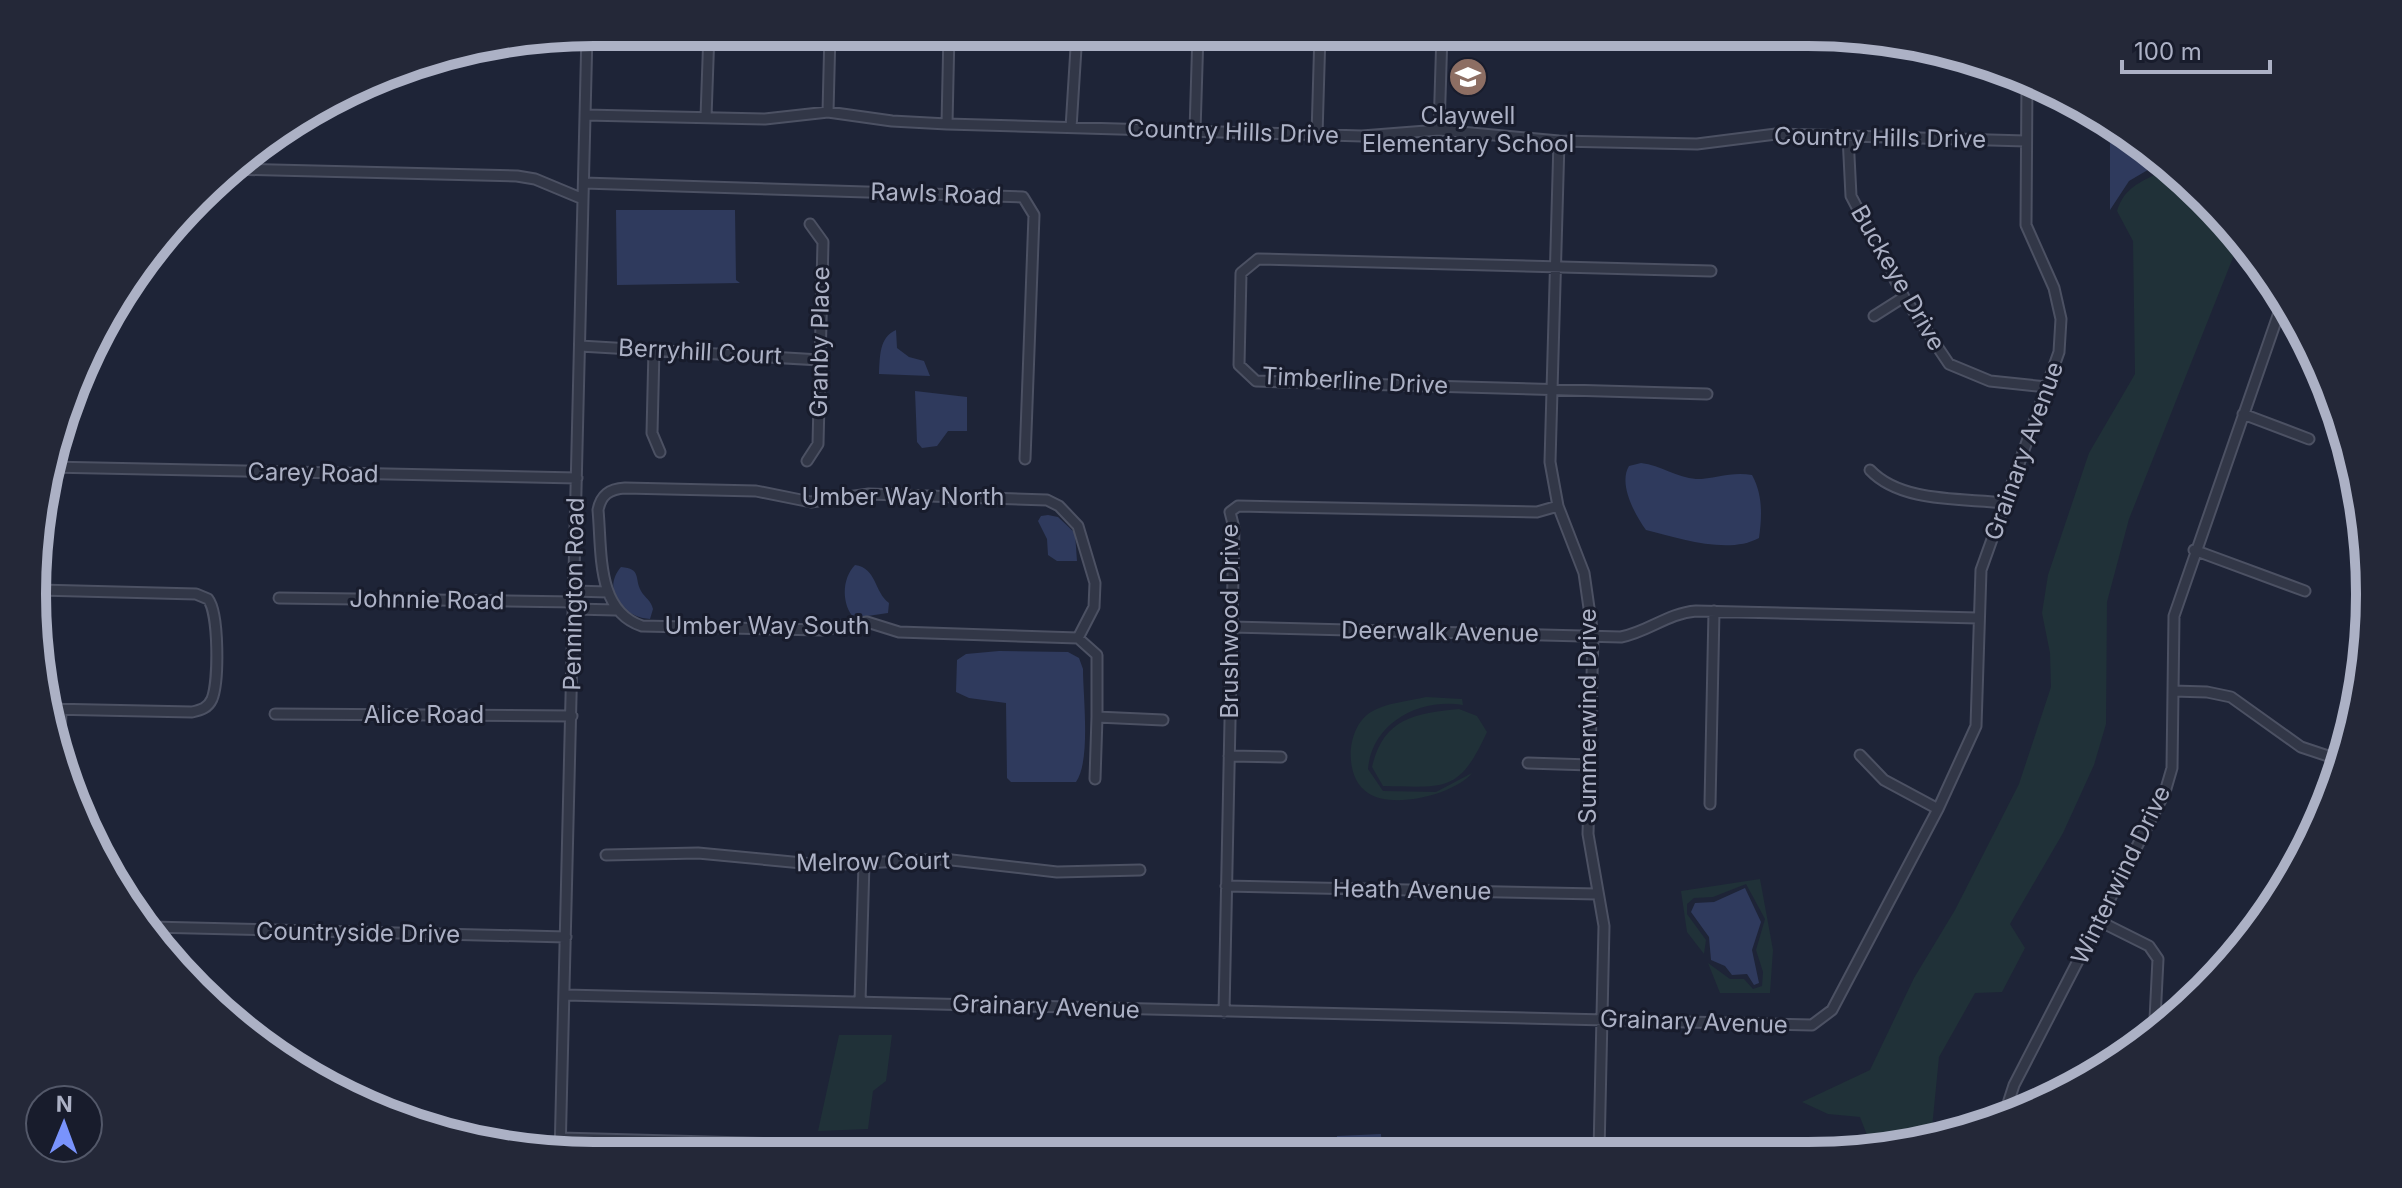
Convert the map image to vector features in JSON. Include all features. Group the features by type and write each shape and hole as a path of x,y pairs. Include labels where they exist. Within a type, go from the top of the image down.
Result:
{"street":[{"name":"Pennington Road","path":"561,1141 587,46"},
{"path":"706,117 709,46"},
{"path":"828,112 830,46"},
{"path":"947,124 949,46"},
{"path":"1071,128 1076,46"},
{"path":"1195,131 1198,46"},
{"path":"1317,135 1320,46"},
{"path":"1439,130 1442,46"},
{"name":"Grainary Avenue","path":"565,995 1812,1025 1832,1010 1938,809 1976,726 1981,570 2059,352 2061,319 2054,288 2026,225 2027,92"},
{"name":"Country Hills Drive","path":"585,115 765,119 828,112 892,121 947,124 1362,136 1439,130 1559,141 1697,144 1776,134 2026,141"},
{"name":"Buckeye Drive","path":"1848,136 1851,196 1904,297 1949,364 1990,381 2047,387"},
{"name":"Summerwind Drive","path":"1559,141 1550,462 1558,506 1584,573 1593,636 1588,834 1604,926 1599,1142"},
{"path":"248,169 517,176 535,179 583,199"},
{"name":"Rawls Road","path":"584,183 1023,197 1034,215 1025,459"},
{"name":"Granby Place","path":"807,461 818,444 823,242 810,224"},
{"name":"Timberline Drive","path":"1707,394 1256,381 1239,365 1241,273 1258,259 1711,271"},
{"path":"1874,316 1904,297"},
{"name":"Winterwind Drive","path":"2008,1104 2014,1085 2165,792 2172,768 2174,616 2194,550 2279,313"},
{"name":"Berryhill Court","path":"580,346 820,360"},
{"path":"654,349 652,433 660,452"},
{"path":"2243,414 2309,439"},
{"name":"Carey Road","path":"62,467 577,478"},
{"path":"1870,470 1882,482 1899,491 2005,503"},
{"name":"Umber Way North","path":"607,592 598,510 605,493 615,489 756,491 811,502 869,494 1032,497 1059,506 1078,526 1084,538 1096,594 1094,607 1078,638"},
{"name":"Brushwood Drive","path":"1224,1012 1234,528 1230,512 1238,506 1537,512 1558,506"},
{"path":"2194,550 2305,591"},
{"path":"46,590 196,594 208,599 216,617 214,688 211,701 204,709 192,712 61,709 61,717"},
{"path":"575,601 607,592 615,610"},
{"name":"Johnnie Road","path":"279,598 575,601"},
{"path":"575,601 615,610"},
{"name":"Umber Way South","path":"615,610 628,622 642,626 821,630 867,622 899,632 1078,638"},
{"path":"1710,804 1714,611"},
{"name":"Deerwalk Avenue","path":"1232,627 1593,636 1635,634 1678,612 1978,618"},
{"path":"1078,638 1097,655 1095,779"},
{"path":"2173,691 2207,692 2231,697 2301,747 2331,757"},
{"name":"Alice Road","path":"275,714 572,716"},
{"path":"1097,717 1163,720"},
{"path":"1860,755 1884,780 1938,809"},
{"path":"1229,756 1281,757"},
{"path":"1528,763 1590,765"},
{"name":"Melrow Court","path":"606,855 676,853 787,864 943,859 1057,872 1140,870"},
{"path":"860,1002 864,863"},
{"name":"Heath Avenue","path":"1226,886 1597,894"},
{"path":"2099,921 2149,946 2158,959 2155,1018"},
{"name":"Countryside Drive","path":"158,927 566,937"},
{"path":"561,1138 692,1142"}],"shaded area":[{"path":"2159,173 2236,251 2129,519 2107,602 2106,724 2094,765 2063,833 2010,924 2025,948 2002,992 1975,993 1939,1057 1932,1127 1867,1138 1860,1117 1828,1114 1802,1102 1870,1070 1914,978 1955,910 2019,784 2051,687 2050,653 2042,613 2048,575 2089,453 2135,374 2133,241 2117,211 2128,191"},
{"path":"1426,697 1462,699 1463,705 1430,706 1400,717 1378,739 1368,769 1383,791 1436,792 1472,773 1452,787 1423,797 1392,800 1368,793 1354,776 1351,764 1352,740 1356,729 1363,719 1377,709"},
{"path":"1459,709 1477,716 1487,732 1468,766 1448,782 1436,785 1383,786 1372,767 1377,751 1392,729 1415,716"},
{"path":"1760,879 1773,950 1770,993 1720,993 1708,963 1730,979 1744,979 1753,989 1762,986 1763,972 1756,950 1765,919 1746,884 1713,897 1694,898 1687,904 1687,914 1706,940 1704,954 1687,932 1681,891"},
{"path":"839,1035 892,1035 886,1081 873,1091 868,1129 818,1131"}],"water":[{"path":"2110,137 2152,167 2129,181 2110,210"},
{"path":"616,210 735,210 736,280 740,283 617,285"},
{"path":"896,330 897,348 909,357 924,361 930,376 879,374 883,343"},
{"path":"915,391 967,397 967,431 948,431 937,446 922,448 917,442"},
{"path":"1641,463 1696,479 1752,475 1761,506 1759,538 1747,543 1718,545 1646,530 1633,508 1625,481 1629,466"},
{"path":"1041,516 1058,517 1075,533 1077,561 1057,561 1048,555 1047,539 1038,521"},
{"path":"855,565 871,575 889,603 888,613 854,618 847,606 845,591"},
{"path":"621,567 635,572 641,591 653,609 650,619 631,614 618,601 613,585"},
{"path":"1068,652 1079,658 1083,669 1085,744 1081,772 1076,782 1011,782 1007,778 1006,703 969,698 956,692 957,660 966,654"},
{"path":"1745,888 1761,922 1752,950 1759,983 1754,985 1747,974 1732,975 1725,966 1711,960 1709,937 1691,912 1695,903 1714,902"},
{"path":"1381,1134 1381,1142 1337,1142 1337,1136"}],"place":[{"name":"Claywell Elementary School","path":"1468,77"}]}
